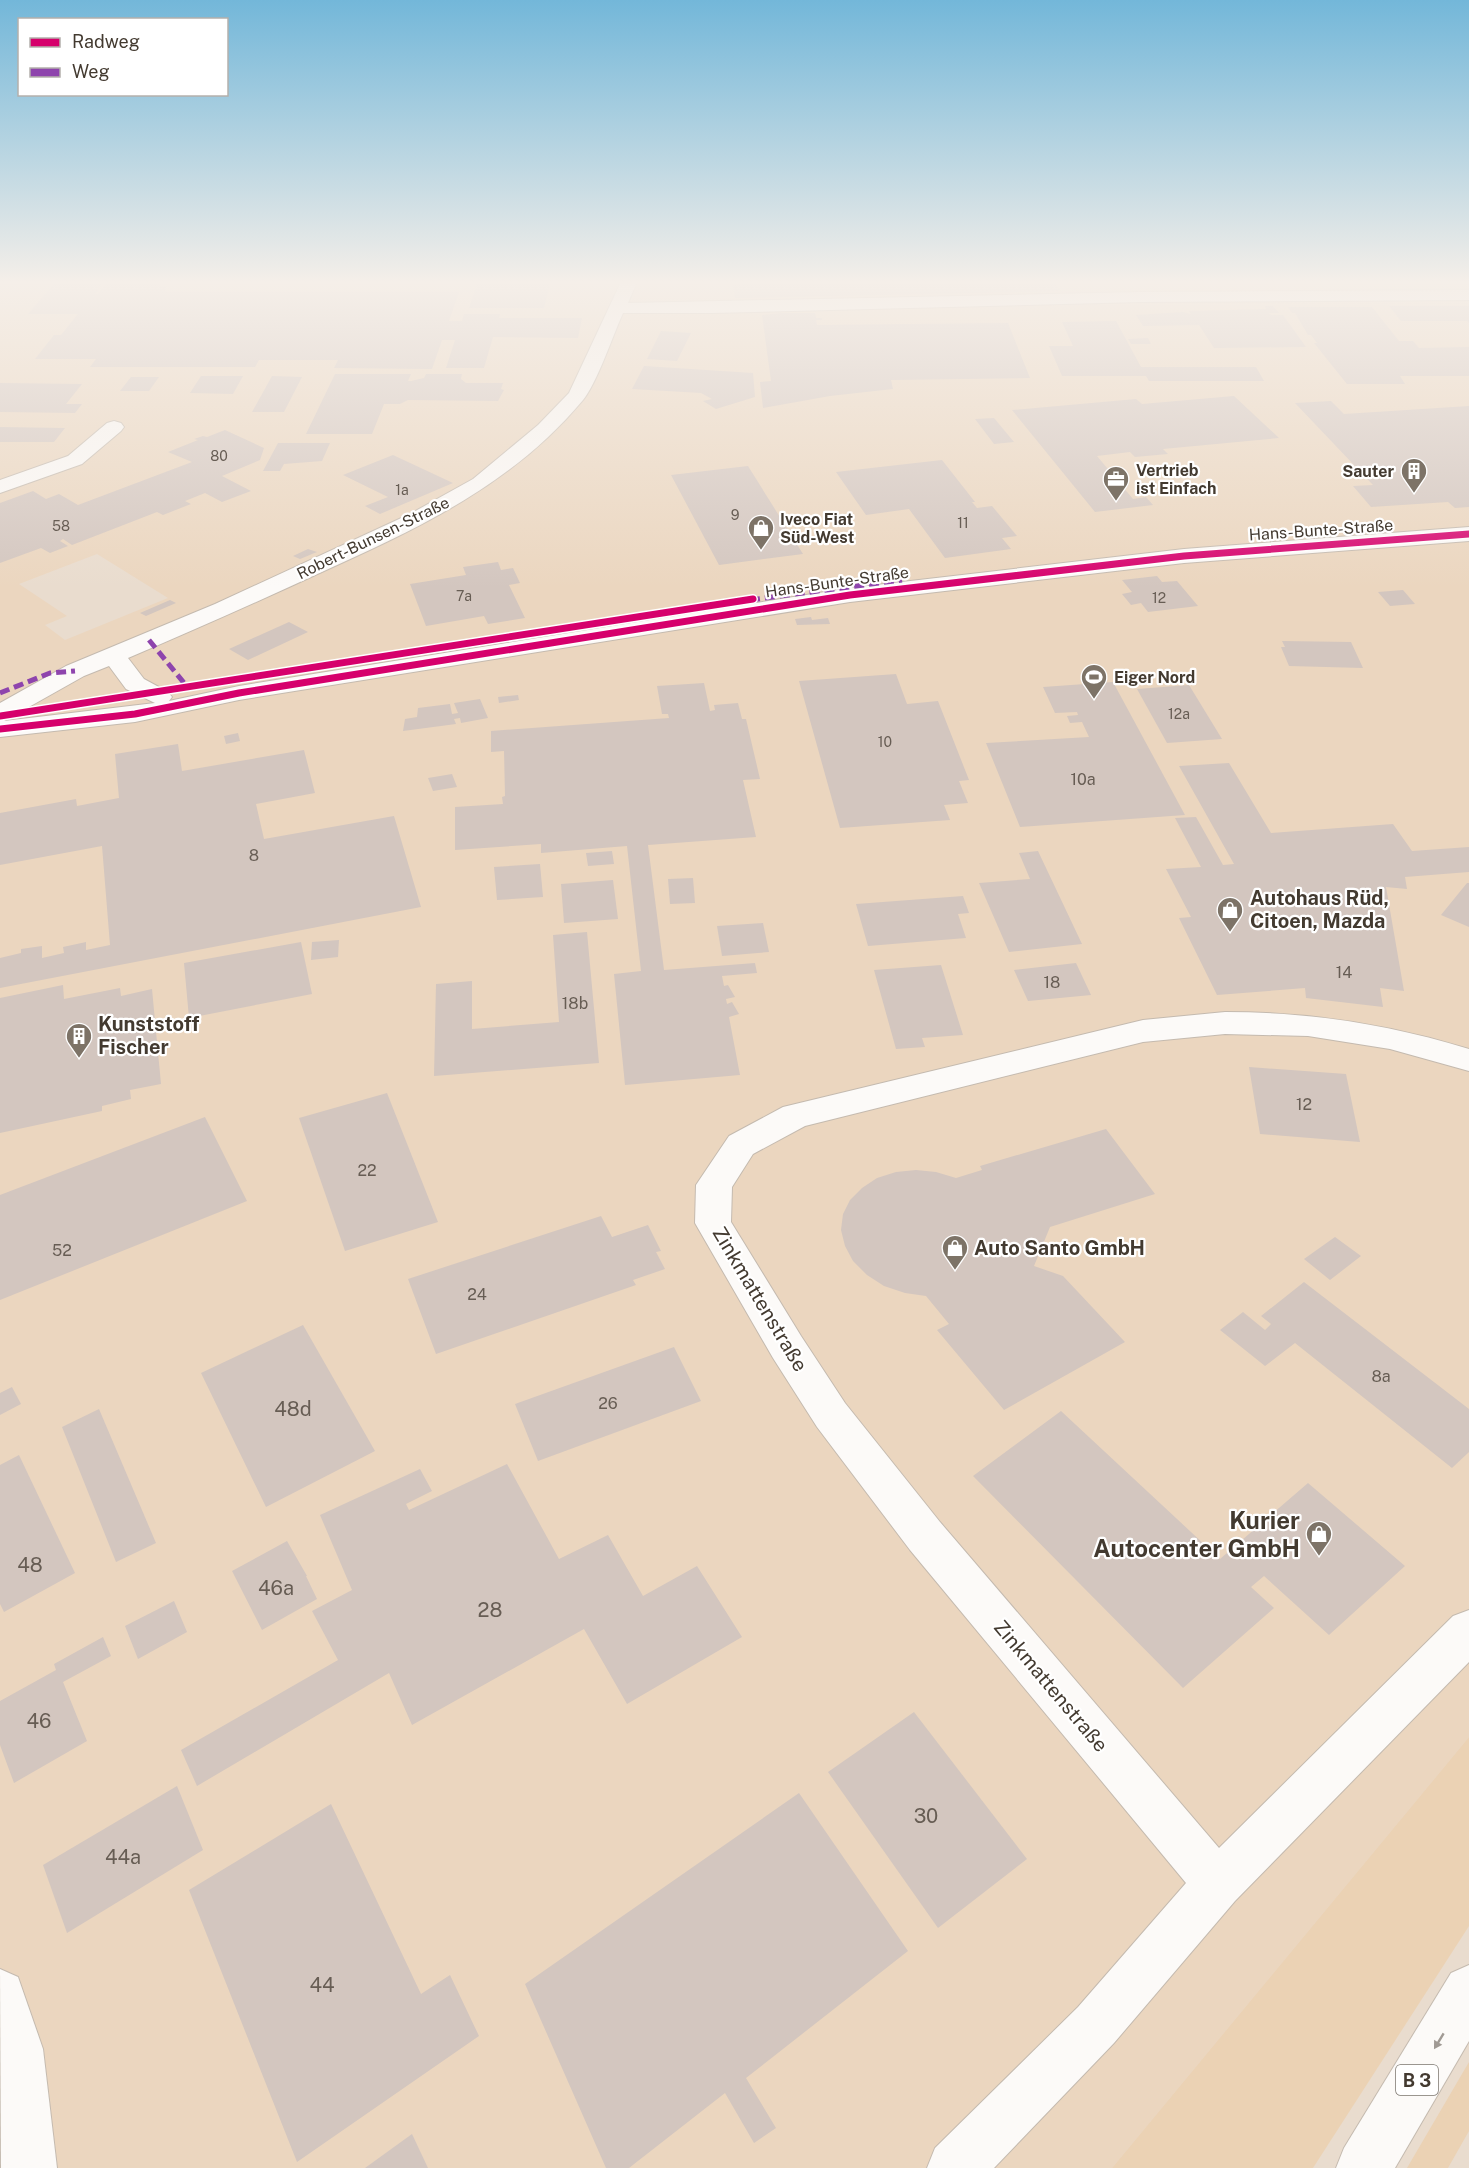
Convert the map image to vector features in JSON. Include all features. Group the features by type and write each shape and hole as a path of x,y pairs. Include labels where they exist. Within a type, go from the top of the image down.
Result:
{"main road":[{"name":"Robert-Bunsen-Straße","path":"0,714 55,681 125,654 418,519 480,483 546,429 577,395 582,385"},
{"path":"0,487 75,460 114,427"},
{"name":"Hans-Bunte-Straße","path":"0,729 60,720 120,716 192,705 239,693 850,595 1184,556 1469,534"},
{"name":"Robert-Bunsen-Straße","path":"60,720 77,697 125,654"},
{"path":"125,654 135,684 159,697"},
{"path":"55,681 44,693 43,703 60,720"},
{"name":"Hans-Bunte-Straße","path":"60,720 115,702 191,693 239,693"},
{"name":"Zinkmattenstraße","path":"1218,1884 925,1536 831,1415 787,1347 713,1223 714,1185 741,1145 795,1116 1143,1031 1190,1023 1254,1022 1337,1030 1395,1040 1469,1060"},
{"path":"955,2168 1096,2025 1218,1884 1469,1631"},
{"name":"B 3","path":"1364,2168 1469,1991"},
{"path":"0,1995 17,2049 29,2168"}],"shaded area":[{"path":"0,385 1469,385 1469,1737 1112,2168 0,2168","holes":["97,554 168,598 65,640 45,625 67,616 19,584"]},
{"path":"1469,1737 1469,1926 1313,2168 1112,2168"},
{"path":"1469,2062 1469,2131 1448,2168 1407,2168"}],"building":[{"path":"0,385 81,385 66,404 82,404 75,413 0,412"},
{"path":"125,385 153,385 149,391 120,391"},
{"path":"195,385 238,385 233,394 190,393"},
{"path":"267,385 298,385 284,412 252,412"},
{"path":"330,385 502,385 501,389 504,390 498,401 408,400 400,404 384,404 372,434 306,434"},
{"path":"634,385 754,385 755,397 716,409 703,401 712,399 701,393 632,389"},
{"path":"760,385 892,385 893,389 830,396 763,408"},
{"path":"1234,396 1279,438 1163,449 1168,454 1135,457 1130,452 1097,456 1133,499 1146,497 1153,505 1095,512 1012,410 1136,399 1142,404"},
{"path":"1331,401 1344,414 1469,406 1469,507 1455,508 1448,502 1371,507 1353,486 1373,485 1295,403"},
{"path":"994,418 1014,442 994,444 975,419"},
{"path":"0,427 65,428 54,442 0,442"},
{"path":"225,430 264,448 260,460 222,476 251,491 222,502 205,493 185,501 191,504 163,515 157,512 72,545 63,539 60,541 68,546 50,553 41,548 0,563 0,503 33,491 46,499 59,494 78,505 192,462 168,452 198,440 194,439"},
{"path":"278,443 330,443 322,461 284,464 280,471 263,471"},
{"path":"393,455 453,483 380,514 365,506 388,497 343,475"},
{"path":"942,460 975,502 972,502 977,508 992,506 1017,536 1002,538 1011,549 945,558 909,509 866,515 836,472"},
{"path":"748,466 803,554 719,565 671,475"},
{"path":"308,549 317,552 300,559 293,556"},
{"path":"498,562 501,570 513,568 520,583 509,585 525,618 488,624 484,616 426,626 410,584 466,575 463,567"},
{"path":"1157,576 1162,582 1177,581 1198,606 1148,612 1141,603 1131,605 1122,594 1132,592 1122,580"},
{"path":"1403,590 1415,604 1390,606 1378,592"},
{"path":"170,600 176,603 146,616 140,613"},
{"path":"811,617 812,620 828,618 830,624 797,625 795,619"},
{"path":"289,622 308,632 248,660 229,649"},
{"path":"1282,641 1351,642 1363,668 1289,666 1281,647 1285,647"},
{"path":"896,674 907,704 938,701 969,780 959,781 968,803 944,805 950,820 840,828 799,681"},
{"path":"1113,682 1185,815 1020,827 986,743 1089,737 1082,722 1070,723 1067,716 1078,715 1077,712 1055,713 1043,687"},
{"path":"704,683 710,711 715,710 714,705 738,703 742,719 746,719 760,779 743,780 756,837 648,845 664,970 755,963 757,973 722,976 724,986 728,985 735,997 726,999 727,1004 732,1002 739,1014 729,1017 740,1075 625,1085 614,974 641,971 627,846 541,853 541,844 455,850 455,807 503,804 502,797 505,796 504,751 491,752 491,731 669,718 668,714 662,714 657,686"},
{"path":"1189,685 1222,739 1167,743 1137,689"},
{"path":"518,695 519,700 499,703 498,697"},
{"path":"480,699 488,718 461,723 460,718 454,719 456,724 403,731 405,719 417,717 418,708 450,704 452,714 458,713 454,703"},
{"path":"238,733 240,741 226,744 224,736"},
{"path":"178,744 182,771 304,750 315,793 256,804 264,839 394,816 421,907 0,988 0,958 21,953 21,949 42,946 42,958 64,953 63,947 86,942 86,950 110,945 102,846 0,865 0,813 76,799 77,806 119,798 115,754"},
{"path":"1229,763 1271,833 1393,824 1412,851 1469,847 1469,872 1405,877 1407,889 1386,887 1404,991 1380,988 1383,1007 1306,998 1305,988 1217,995 1179,918 1191,917 1166,869 1201,867 1175,818 1196,817 1223,865 1234,864 1179,766"},
{"path":"452,774 457,787 433,791 428,778"},
{"path":"612,851 614,864 588,866 586,853"},
{"path":"1038,851 1082,944 1009,952 979,883 1030,879 1019,853"},
{"path":"540,864 543,897 497,900 494,867"},
{"path":"693,878 695,903 670,904 668,879"},
{"path":"613,880 618,919 564,923 561,884"},
{"path":"1469,883 1469,927 1441,915"},
{"path":"963,896 969,913 958,914 966,938 868,946 856,904"},
{"path":"763,923 769,952 722,956 717,926"},
{"path":"587,932 599,1063 434,1076 436,984 472,981 472,1029 559,1022 553,935"},
{"path":"339,940 338,957 311,960 312,942"},
{"path":"301,942 312,994 189,1018 184,963"},
{"path":"1076,963 1091,995 1028,1001 1014,970"},
{"path":"941,965 963,1035 922,1038 925,1047 896,1049 874,970"},
{"name":"Kunststoff Fischer","path":"63,985 64,999 120,988 121,996 152,989 161,1084 130,1090 131,1099 102,1106 102,1111 0,1133 0,998"},
{"path":"1249,1067 1346,1074 1360,1142 1260,1134"},
{"path":"387,1093 438,1222 345,1251 299,1118"},
{"path":"205,1117 247,1201 0,1300 0,1195"},
{"name":"Auto Santo GmbH","path":"1106,1129 1155,1194 1050,1227 1034,1266 1063,1276 1125,1342 1004,1410 937,1330 949,1324 926,1296 905,1293 884,1286 867,1275 853,1261 845,1246 841,1230 843,1214 850,1200 877,1178 896,1172 916,1170 936,1172 956,1178 982,1170 980,1166"},
{"path":"601,1216 612,1237 648,1225 661,1251 656,1252 665,1269 633,1280 636,1285 436,1354 408,1279"},
{"path":"1335,1237 1361,1256 1330,1280 1304,1259"},
{"path":"1304,1282 1469,1409 1469,1452 1452,1468 1295,1343 1265,1366 1220,1330 1243,1312 1265,1330 1271,1324 1261,1316"},
{"path":"303,1325 375,1451 266,1507 201,1373"},
{"path":"674,1347 701,1401 538,1461 515,1404"},
{"path":"12,1387 21,1404 0,1415 0,1393"},
{"path":"99,1409 156,1543 116,1562 62,1427"},
{"path":"1061,1411 1220,1559 1308,1483 1405,1566 1329,1635 1264,1576 1251,1587 1274,1608 1183,1688 973,1476"},
{"path":"19,1455 75,1573 4,1612 0,1604 0,1465"},
{"path":"507,1464 559,1559 608,1535 643,1596 697,1566 742,1637 627,1704 584,1629 412,1725 389,1673 197,1786 181,1750 338,1660 312,1611 352,1590 320,1515 420,1469 432,1491 406,1504 409,1510"},
{"path":"287,1541 317,1599 262,1630 232,1571"},
{"path":"174,1601 187,1632 138,1659 125,1626"},
{"path":"103,1637 111,1656 63,1682 87,1741 14,1783 0,1745 0,1701 56,1670 54,1664"},
{"path":"914,1712 1027,1859 938,1928 828,1772"},
{"path":"177,1786 203,1850 67,1933 43,1865"},
{"path":"799,1793 908,1951 746,2078 776,2128 754,2143 725,2093 629,2168 606,2168 525,1984"},
{"path":"331,1804 421,1994 450,1975 479,2036 297,2162 189,1890"},
{"path":"412,2134 428,2168 365,2168"}],"marked path":[{"path":"750,600 902,580"},
{"path":"149,640 189,689"},
{"path":"0,693 50,673 75,671"}],"cycle path":[{"path":"0,729 150,712 239,693 850,595 1184,556 1469,534"},
{"path":"0,716 753,599"}],"place":[{"name":"Sauter","path":"1414,494"},
{"name":"Vertrieb ist Einfach","path":"1116,502"},
{"name":"Iveco Fiat Süd-West","path":"761,551"},
{"name":"Eiger Nord","path":"1094,700"},
{"name":"Autohaus Rüd, Citoen, Mazda","path":"1230,933"},
{"name":"Kunststoff Fischer","path":"79,1059"},
{"name":"Auto Santo GmbH","path":"955,1271"},
{"name":"Kurier Autocenter GmbH","path":"1319,1557"}]}
